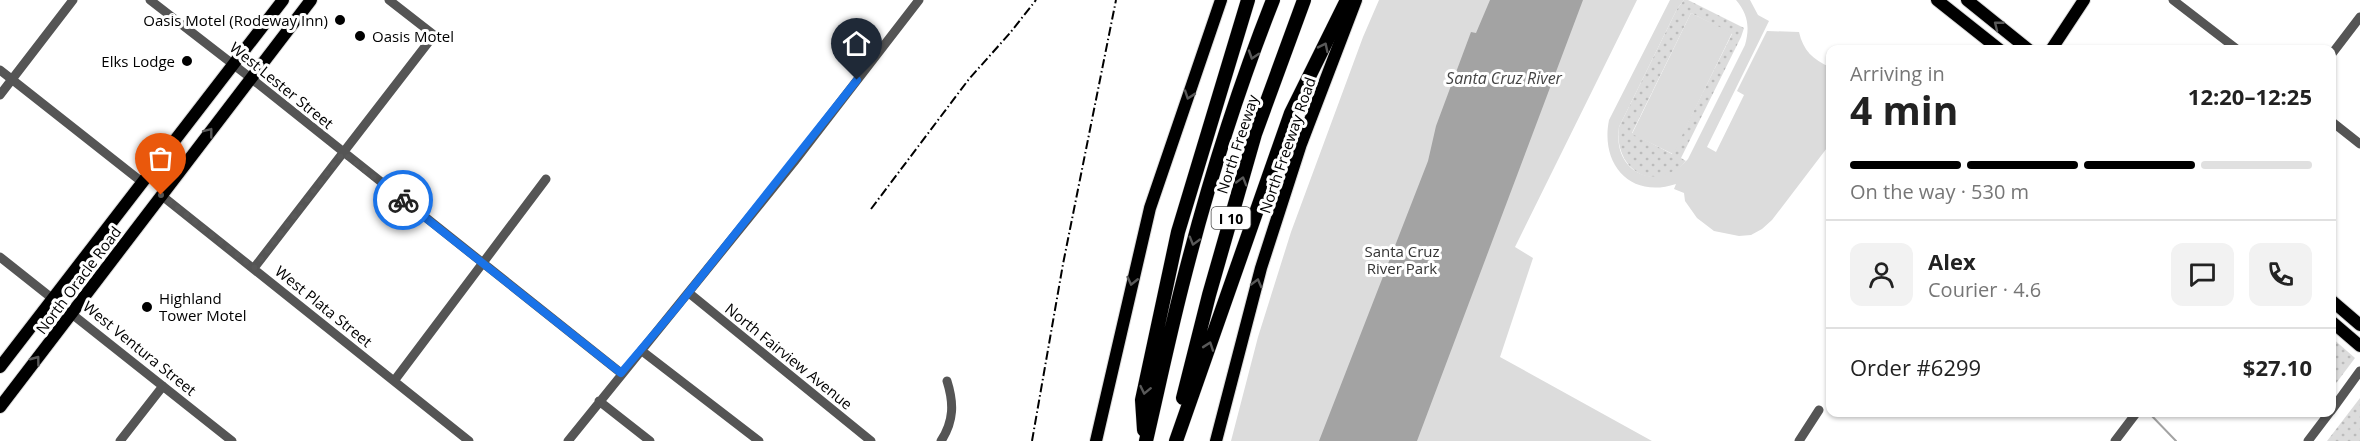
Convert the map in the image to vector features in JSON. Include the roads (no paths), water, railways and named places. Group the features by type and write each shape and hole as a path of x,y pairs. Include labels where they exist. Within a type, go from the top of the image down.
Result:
{"highway":[{"path":"1146,441 1142,400 1178,232 1248,0"},
{"name":"North Freeway","path":"1146,441 1182,285 1210,187 1273,0"},
{"name":"North Freeway","path":"1175,441 1209,295 1255,134 1304,0"},
{"path":"1175,441 1291,113 1347,0"}],"main road":[{"name":"North Oracle Road","path":"0,367 283,0"},
{"name":"North Oracle Road","path":"0,407 311,0"},
{"path":"1095,441 1150,208 1221,0"},
{"name":"North Freeway Road","path":"1216,441 1261,268 1301,144 1356,0"},
{"path":"1937,0 1994,45"},
{"path":"1967,0 2023,45"},
{"path":"2054,45 2084,0"},
{"path":"2336,304 2360,325"},
{"path":"2336,325 2360,345"}],"street":[{"path":"0,95 73,0"},
{"name":"West Lester Street","path":"150,0 252,78 621,373"},
{"path":"254,268 434,35 389,0"},
{"path":"568,441 621,373 642,351 919,0"},
{"path":"2173,0 2232,45"},
{"path":"2336,48 2360,17"},
{"path":"0,70 142,182"},
{"path":"2336,126 2360,144"},
{"path":"394,381 546,179"},
{"name":"West Plata Street","path":"161,195 468,441"},
{"name":"West Ventura Street","path":"0,257 232,441"},
{"name":"North Fairview Avenue","path":"688,293 867,440"},
{"path":"642,351 759,441"},
{"path":"2336,404 2360,371"},
{"path":"941,441 950,424 952,410 947,381"},
{"path":"120,441 163,386"},
{"path":"599,401 650,441"},
{"path":"1799,441 1819,410"},
{"path":"2115,441 2133,417"},
{"path":"2308,441 2326,417"}],"water":[{"name":"Santa Cruz River","path":"1490,0 1583,0 1417,441 1319,441 1428,161 1436,126 1471,32 1476,33"}],"waterway":[{"path":"2153,417 2176,441"}],"railway":[{"path":"871,209 969,79 1036,0"},
{"path":"1032,441 1063,264 1116,0"}],"place":[{"name":"Oasis Motel (Rodeway Inn)","path":"340,20"},
{"name":"Oasis Motel","path":"360,36"},
{"name":"Elks Lodge","path":"187,61"},
{"name":"Highland Tower Motel","path":"147,307"}],"park label":[{"name":"Santa Cruz River Park","path":"1402,260"}]}
